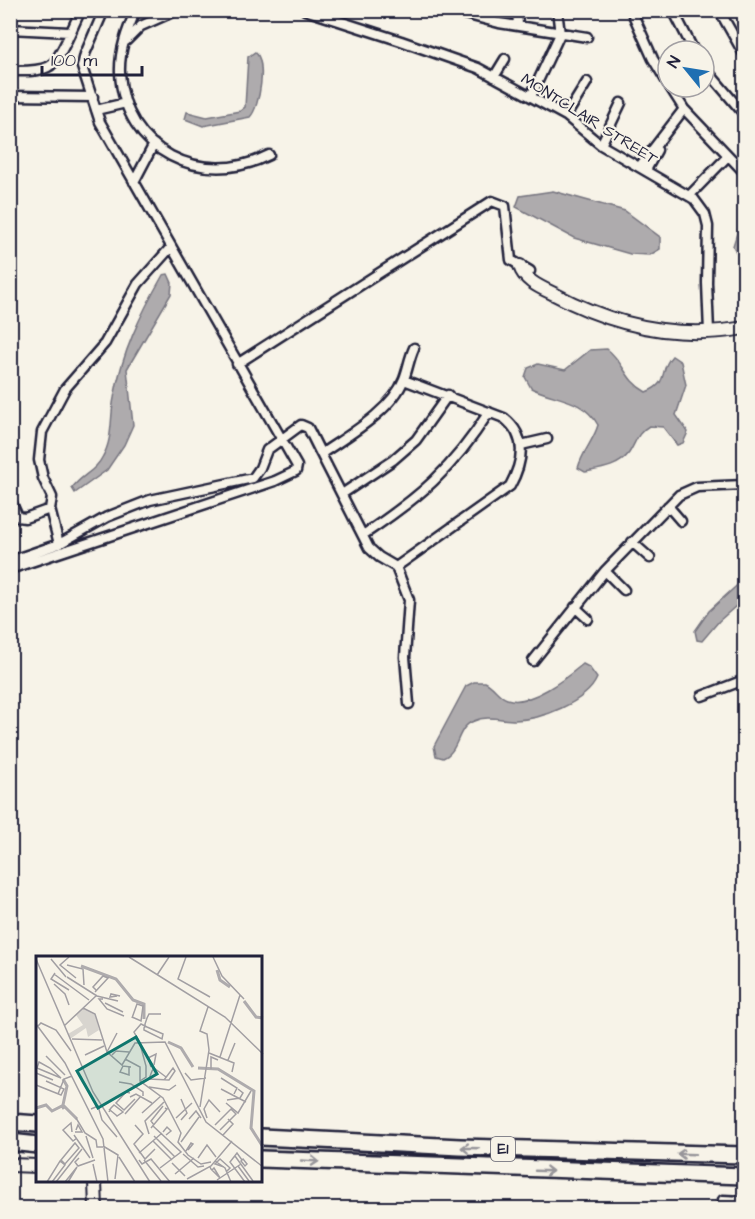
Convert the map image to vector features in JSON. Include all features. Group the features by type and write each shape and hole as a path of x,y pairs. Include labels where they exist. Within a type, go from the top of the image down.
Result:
{"highway":[{"path":"10,1122 36,1124"},
{"name":"E1","path":"262,1137 460,1147 744,1155"},
{"path":"10,1142 36,1144"},
{"name":"E1","path":"262,1159 744,1176"}],"street":[{"path":"10,70 32,71 48,67 58,57 81,10"},
{"path":"10,569 291,475 296,471 297,465 237,364 96,110 82,68 85,54 104,10"},
{"path":"136,10 122,46 120,71 126,103 137,126 154,144 177,159 203,167 237,166 269,154"},
{"path":"122,46 141,26 177,10"},
{"name":"MONTCLAIR STREET","path":"305,10 401,41 494,77 566,116 601,145 689,196 705,214 708,226 706,284 709,328"},
{"path":"449,10 560,34 586,37"},
{"path":"517,10 518,25"},
{"path":"531,96 560,34 557,10"},
{"path":"631,10 656,64"},
{"path":"674,10 688,39"},
{"path":"719,10 744,54"},
{"path":"10,29 69,32"},
{"path":"494,77 505,59"},
{"path":"108,71 120,71"},
{"path":"716,81 744,114"},
{"path":"566,116 587,82"},
{"path":"10,96 93,98"},
{"path":"679,99 744,172"},
{"path":"96,110 126,103"},
{"path":"601,145 621,103"},
{"path":"643,168 686,110"},
{"path":"134,182 154,144"},
{"path":"689,196 728,156"},
{"path":"237,364 492,201 505,206 511,259 525,269 524,276 590,313 614,321 666,331 744,328"},
{"path":"59,544 50,509 52,497 43,478 39,450 46,421 65,389 105,343 138,284 171,247"},
{"path":"709,328 744,321"},
{"path":"321,454 374,417 404,380 407,362 414,348"},
{"path":"396,567 510,486 521,463 521,445 515,428 510,423 448,395 404,380"},
{"path":"342,494 393,460 416,440 448,395"},
{"path":"363,535 435,483 453,464 489,412"},
{"path":"10,561 59,544 107,517 150,500 253,478 267,450 304,424 369,548 396,567 409,600 405,657 409,704"},
{"path":"521,445 547,439"},
{"path":"533,661 605,571 679,495 697,487 744,485"},
{"path":"10,500 18,517 25,518 50,509"},
{"path":"668,506 681,521"},
{"path":"632,542 650,558"},
{"path":"605,571 624,590"},
{"path":"575,607 588,619"},
{"path":"702,696 744,680"},
{"path":"10,1165 36,1166"},
{"path":"95,1183 96,1209"},
{"path":"723,1209 723,1200 744,1201"}],"shaded area":[{"path":"255,52 261,65 261,84 257,104 250,117 203,126 185,119 187,112 207,117 240,111 245,107 248,57"},
{"path":"553,191 625,211 660,237 660,249 650,255 630,254 574,238 516,207 520,196"},
{"path":"744,224 744,261 739,258 733,246 738,230"},
{"path":"168,274 172,283 171,294 127,369 133,425 124,445 107,470 75,493 72,488 96,466 106,449 117,381 127,350 139,320 163,275"},
{"path":"607,349 618,360 633,382 646,392 661,381 665,367 672,356 681,362 686,385 676,415 688,432 683,443 677,445 663,427 649,426 639,435 625,458 609,467 585,472 578,468 598,425 592,416 577,405 531,388 525,377 528,368 538,364 565,370 590,350"},
{"path":"744,579 744,599 719,621 702,641 697,640 695,631 709,611"},
{"path":"583,664 589,667 597,678 592,687 573,702 537,717 515,720 479,719 464,728 448,755 443,758 436,756 434,746 466,686 474,682 485,682 507,699 526,699 547,690"},
{"path":"262,1142 744,1159 744,1172 262,1155"}]}
